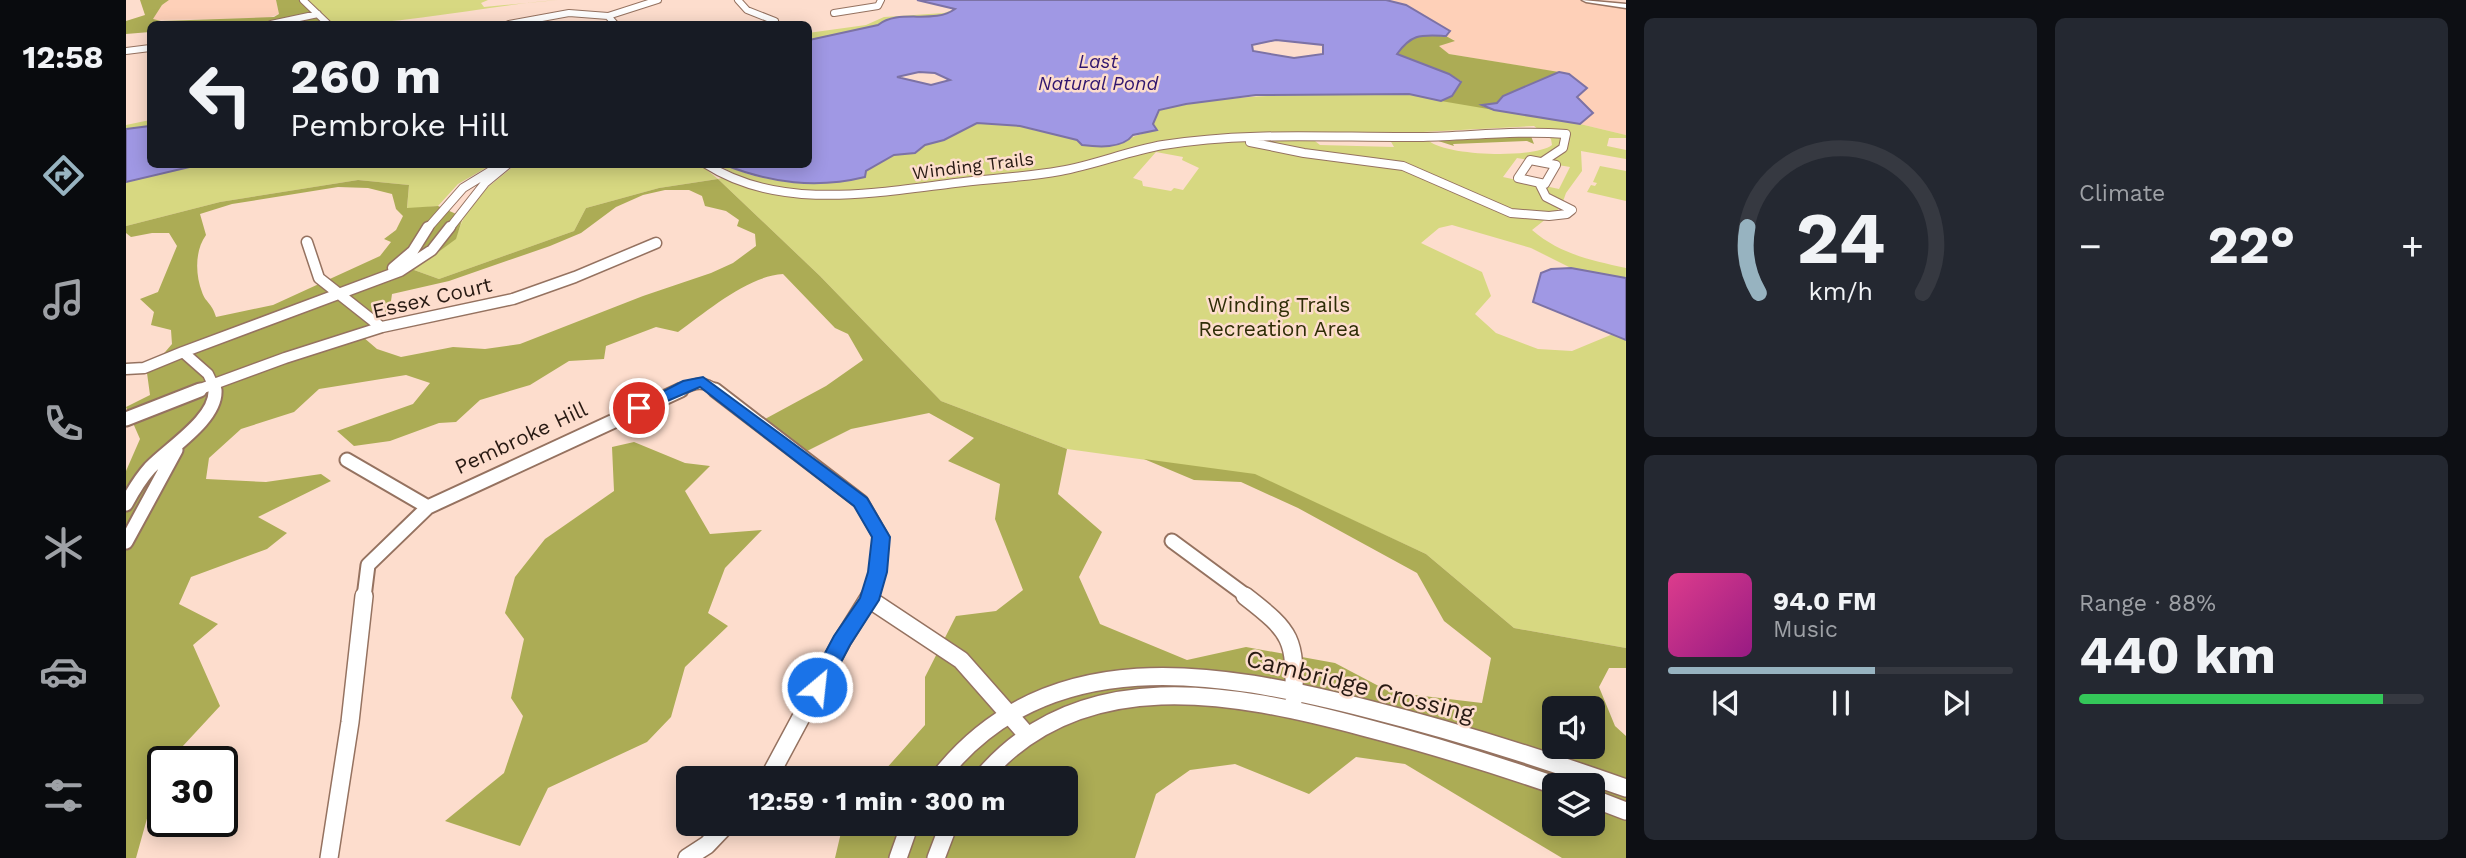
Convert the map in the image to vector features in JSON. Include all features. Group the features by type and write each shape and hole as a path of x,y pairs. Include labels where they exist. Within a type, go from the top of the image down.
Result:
{"street":[{"path":"303,0 325,21"},
{"path":"525,21 569,13 608,16 658,0"},
{"path":"738,0 747,10 775,21"},
{"path":"834,12 878,6 881,0"},
{"path":"1586,0 1626,6"},
{"path":"285,21 318,14"},
{"path":"608,16 612,21"},
{"path":"126,51 147,48"},
{"name":"Winding Trails","path":"712,168 723,175 769,188 809,194 853,195 1060,171 1156,146 1246,139 1304,135 1424,137 1530,131 1566,134 1567,140 1564,149 1542,162 1530,160 1518,178 1539,183 1546,197 1572,210 1567,214 1549,216 1511,213 1403,166 1304,153 1246,139"},
{"path":"1539,183 1545,184 1556,165 1542,162"},
{"path":"362,285 396,266 416,250 434,219 453,197 475,178 495,168"},
{"path":"126,369 144,368 400,271 432,250 485,183 503,168"},
{"path":"307,242 319,278 381,327"},
{"name":"Essex Court","path":"126,419 214,384 381,327 428,315 489,306 548,288 656,243"},
{"path":"126,542 157,480 182,441 209,410 216,394 214,384 183,352"},
{"name":"Pembroke Hill","path":"329,858 350,722 368,565 428,507 682,388 703,382 861,502 881,537 878,572 869,600 842,641 775,766"},
{"path":"126,503 151,466 182,441"},
{"path":"347,460 428,507"},
{"path":"1172,541 1266,611 1290,636 1294,661 1294,709"},
{"path":"869,600 961,660 1028,736"},
{"name":"Cambridge Crossing","path":"950,766 974,740 1008,713 1096,683 1154,675 1220,678 1294,690 1417,720 1626,788"},
{"name":"Cambridge Crossing","path":"992,766 1028,736 1081,711 1150,697 1200,695 1294,709 1465,755 1542,781"},
{"path":"1605,803 1626,811"},
{"path":"687,858 708,845 716,836"},
{"path":"898,858 906,836"},
{"path":"936,858 944,836"}],"shaded area":[{"path":"140,0 169,0 162,5 153,19 161,21 147,21 147,32 126,34 126,21 145,15"},
{"path":"169,0 276,0 279,14 267,18 152,20"},
{"path":"276,0 303,0 325,21 161,21 274,17 279,14"},
{"path":"1386,0 1586,0 1626,6 1626,135 1580,124 1592,113 1577,97 1586,88 1569,74 1449,54 1438,46 1454,40 1446,36 1449,32"},
{"path":"1418,36 1446,36 1455,41 1439,46 1449,54 1559,72 1497,103 1483,106 1494,110 1441,101 1452,96 1461,81 1396,54 1408,39"},
{"path":"1531,136 1534,144 1527,141 1453,144 1454,146 1432,139 1440,141"},
{"path":"718,179 820,276 941,401 1067,449 1058,494 1102,532 1079,577 1100,624 1187,660 1246,647 1335,663 1390,692 1482,703 1491,658 1444,621 1417,573 1298,508 1241,482 1194,480 1144,459 1255,474 1426,554 1514,628 1626,648 1626,668 1609,668 1599,687 1603,696 1542,696 1542,759 1605,759 1605,702 1615,726 1626,736 1626,858 1562,858 1405,764 1356,757 1309,794 1235,764 1190,770 1156,794 1135,858 835,858 840,836 1078,836 1078,766 889,766 925,725 925,677 956,616 996,611 1023,590 995,519 1000,484 948,461 974,438 929,413 851,429 805,452 765,419 826,386 863,360 848,334 835,328 783,274 770,276 742,288 678,332 656,327 606,346 604,359 569,361 530,385 480,400 456,422 439,423 390,441 354,446 337,431 413,404 430,383 406,375 319,389 294,412 241,429 209,458 206,479 266,482 321,474 331,481 258,517 287,533 267,549 191,577 179,604 218,624 193,645 220,706 183,746 147,746 147,818 136,858 126,858 126,471 140,439 126,407 150,395 147,373 172,344 171,330 151,325 154,312 140,299 158,292 177,246 169,233 131,237 126,233 126,226 220,202 358,180 409,185 407,208 438,206 463,217 456,239 414,270 439,279 574,231 586,208 659,188","holes":["338,187 368,188 392,194 396,209 403,216 396,230 384,239 391,242 380,256 273,305 216,317 203,295 198,278 198,255 206,235 200,214 232,204","665,190 689,190 702,196 705,206 726,211 739,220 737,226 755,234 756,246 733,263 711,273 643,296 520,344 485,349 453,347 401,357 377,349 363,337 365,328 389,315 392,294 449,281 550,246 581,233 616,207 643,195"]},
{"path":"634,442 685,463 710,466 685,491 710,534 762,530 725,568 708,613 728,626 685,667 671,717 647,742 548,788 520,846 445,821 504,773 523,716 511,698 524,639 505,613 515,577 545,539 614,491 612,447"}],"green space":[{"path":"303,0 488,0 481,3 484,7 558,0 393,21 325,21"},
{"path":"956,9 947,13 937,15 896,17 878,25 812,39 812,32 866,25 884,17 944,13"},
{"name":"Winding Trails Recreation Area","path":"1410,94 1580,124 1626,135 1626,138 1609,138 1607,146 1626,150 1626,159 1581,151 1582,171 1566,193 1561,207 1532,230 1565,250 1588,259 1626,268 1626,278 1571,268 1531,248 1452,225 1439,228 1421,243 1482,272 1491,296 1475,314 1496,333 1538,349 1572,351 1612,334 1626,340 1626,648 1514,628 1426,554 1255,475 1067,449 941,401 820,276 718,179 735,174 724,168 782,181 837,182 864,177 866,171 894,155 915,153 924,145 944,140 977,123 1020,126 1092,146 1156,130 1153,124 1159,110 1221,100 1284,95","holes":["1534,126 1551,139 1552,145 1510,154 1453,150 1429,141 1423,132","1319,137 1390,140 1394,147 1320,145 1315,141","1156,152 1183,157 1182,160 1199,168 1183,190 1174,188 1171,191 1143,186 1142,181 1133,178","1517,158 1570,167 1559,189 1503,177"]},
{"path":"147,121 147,168 486,168 458,184 438,206 407,209 409,185 358,180 220,202 126,226 126,125"},
{"path":"1600,166 1626,171 1626,201 1587,192 1591,185 1595,186 1597,183 1593,182"},
{"path":"511,168 705,168 718,179 659,188 586,208 574,231 439,279 414,270 455,239 464,217 487,188"}],"water":[{"name":"Last Natural Pond","path":"917,0 1386,0 1406,5 1450,31 1446,36 1413,39 1397,54 1449,74 1461,82 1452,96 1441,101 1409,94 1256,95 1186,104 1159,110 1153,124 1157,130 1133,135 1123,143 1109,146 1082,145 1077,140 1020,126 977,123 944,140 925,145 915,153 894,155 866,171 865,177 847,181 794,182 734,168 812,168 812,39 878,25 896,18 946,14 955,9","holes":["1276,40 1323,45 1323,54 1294,58 1253,51 1252,45","919,72 935,73 950,80 931,85 897,77"]},
{"path":"1559,72 1569,74 1587,88 1577,97 1593,113 1580,124 1494,110 1482,105 1497,103 1503,96"},
{"path":"147,126 147,168 185,168 126,182 126,129"},
{"path":"1571,268 1626,278 1626,340 1533,302 1541,273 1551,269"}],"route":[{"path":"639,408 689,384 703,382 861,502 881,537 878,572 869,600 842,641 817,687"}]}
